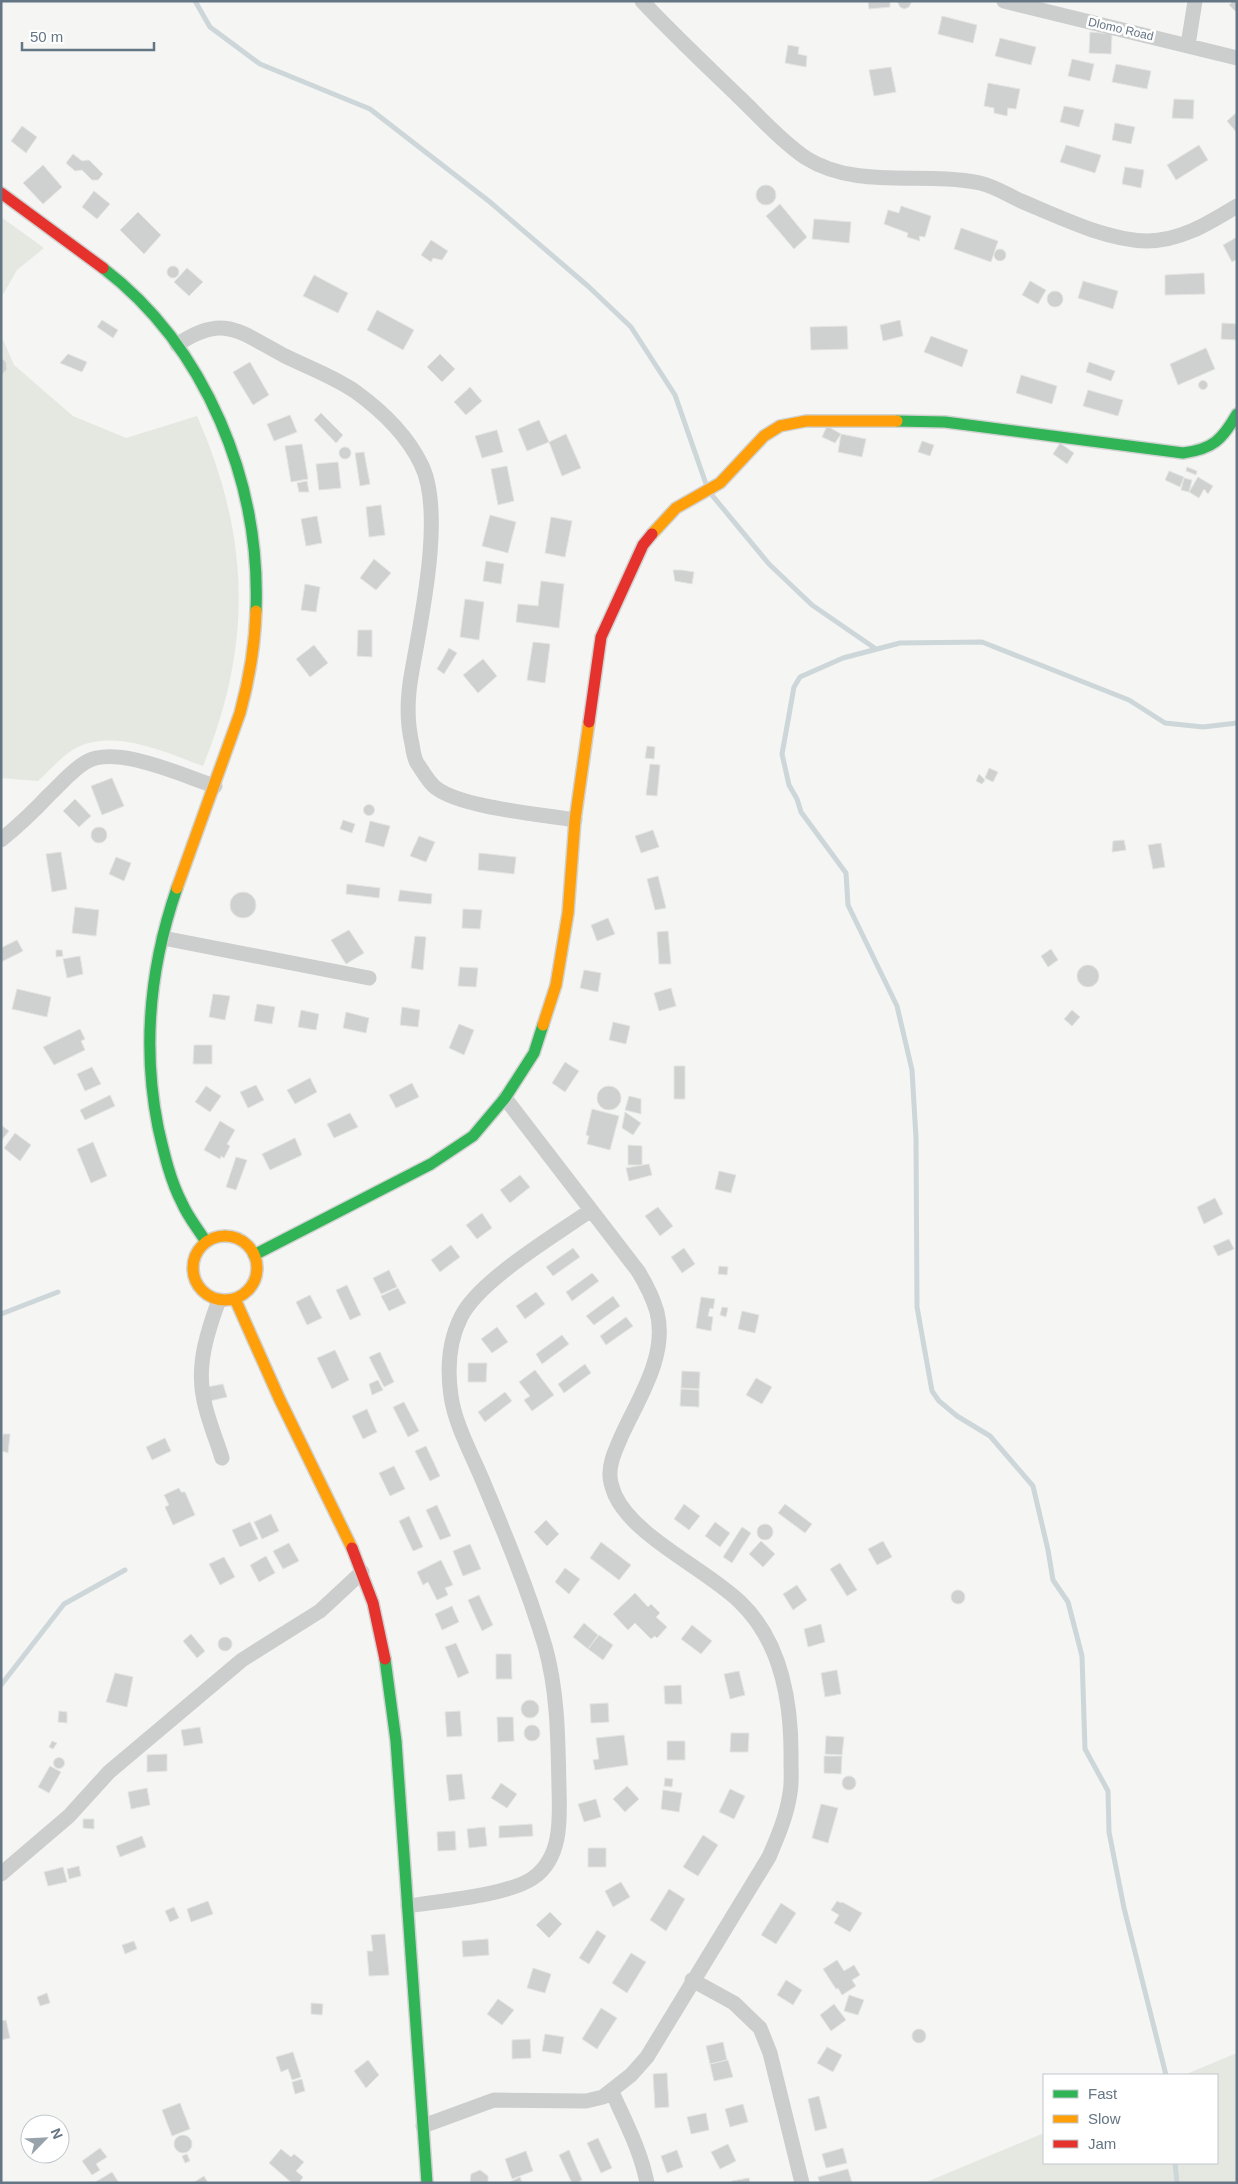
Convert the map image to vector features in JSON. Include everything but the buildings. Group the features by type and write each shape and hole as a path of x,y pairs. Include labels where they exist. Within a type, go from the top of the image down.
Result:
{"street":[{"path":"642,1 772,130 806,158 830,170 862,176 929,178 982,184 1124,240 1149,241 1171,238 1199,229 1237,206"},
{"name":"Dlomo Road","path":"1004,1 1237,58"},
{"path":"1188,45 1195,1"},
{"path":"1,193 122,282 177,345 213,405 233,455 244,492 255,557 256,622 251,662 238,718 182,874 163,938 157,959 151,1007 150,1056 155,1112 167,1163 179,1195 206,1242"},
{"path":"177,345 194,334 214,326 237,330 355,391 394,425 410,445 422,465 429,493 431,521 429,562 407,700 408,726 416,761 435,787 464,802 575,820"},
{"path":"254,1254 431,1164 473,1136 505,1098 534,1053 556,985 568,913 575,820 601,637 643,545 676,508 720,483 764,436 780,426 806,421 945,422 1183,453 1199,451 1216,443 1225,436 1237,414"},
{"path":"1,840 22,823 74,771 88,761 104,756 121,756 139,760 215,786"},
{"path":"163,938 369,978"},
{"path":"423,2126 494,2100 586,2101 603,2097 612,2092 631,2075 647,2057 768,1856 783,1822 790,1792 792,1742 787,1696 779,1664 762,1629 740,1602 686,1560 651,1537 623,1510 615,1494 610,1477 614,1453 647,1384 655,1358 658,1334 657,1314 649,1290 638,1271 505,1098"},
{"path":"408,1906 516,1887 534,1878 548,1864 556,1845 560,1820 556,1697 546,1649 533,1608 451,1398 450,1354 460,1318 468,1305 483,1289 517,1262 591,1210"},
{"path":"221,1236 237,1238 246,1243 254,1254 257,1272 254,1282 248,1291 235,1299 219,1300 208,1296 200,1290 192,1270 198,1250 206,1242 221,1236"},
{"path":"235,1299 280,1400 351,1546 373,1604 383,1647 396,1741 427,2183"},
{"path":"219,1300 208,1329 201,1366 203,1395 222,1458"},
{"path":"1,1874 69,1816 109,1772 242,1660 320,1612 362,1572"},
{"path":"692,1980 734,2003 760,2028 770,2053 802,2183"},
{"path":"612,2092 634,2142 647,2183"}],"shaded area":[{"path":"1,217 44,248 17,270 1,298"},
{"path":"1,335 14,365 73,416 126,438 197,416 215,460 227,504 235,547 239,590 237,633 231,677 219,721 203,766 157,749 123,741 107,741 91,742 76,748 62,758 38,781 1,778"},
{"path":"1237,2053 1237,2183 924,2183 1043,2133 1043,2164 1218,2164 1218,2074 1186,2074"}],"waterway":[{"path":"195,1 210,27 260,64 370,109 490,202 589,287 631,327 675,395 706,484"},
{"path":"711,494 769,564 812,605 876,649"},
{"path":"1166,2074 1124,1908 1109,1832 1108,1791 1085,1749 1082,1656 1068,1602 1053,1580 1033,1486 990,1436 957,1416 939,1401 932,1391 917,1307 916,1138 912,1070 897,1006 848,905 846,873 801,812 797,799 789,785 782,754 794,687 800,677 843,658 900,643 982,642 1129,700 1165,723 1203,727 1237,723"},
{"path":"1,1314 58,1292"},
{"path":"1,1685 64,1604 125,1570"},
{"path":"1175,2164 1177,2183"}],"traffic: fast":[{"path":"103,268 139,300 171,337 198,377 220,421 237,467 249,514 255,562 256,611"},
{"path":"897,421 945,422 1183,453 1202,449 1216,442 1237,414"},
{"path":"177,888 160,947 155,977 151,1006 150,1066 158,1127 171,1176 184,1208 206,1242"},
{"path":"254,1255 431,1164 473,1136 505,1098 534,1053 543,1025"},
{"path":"385,1659 396,1741 427,2183"}],"traffic: slow":[{"path":"652,534 676,508 720,483 764,436 780,426 806,421 897,421"},
{"path":"177,888 240,713 251,663 256,611"},
{"path":"543,1025 556,985 568,913 575,820 589,722"},
{"path":"219,1236 231,1236 248,1245 255,1256 257,1268 255,1280 248,1291 231,1300 219,1300 207,1295 198,1286 193,1274 193,1262 198,1250 207,1241 219,1236"},
{"path":"235,1299 280,1400 352,1548"}],"traffic: jam":[{"path":"1,193 103,268"},
{"path":"589,722 601,637 643,545 652,534"},
{"path":"352,1548 373,1603 385,1659"}]}
